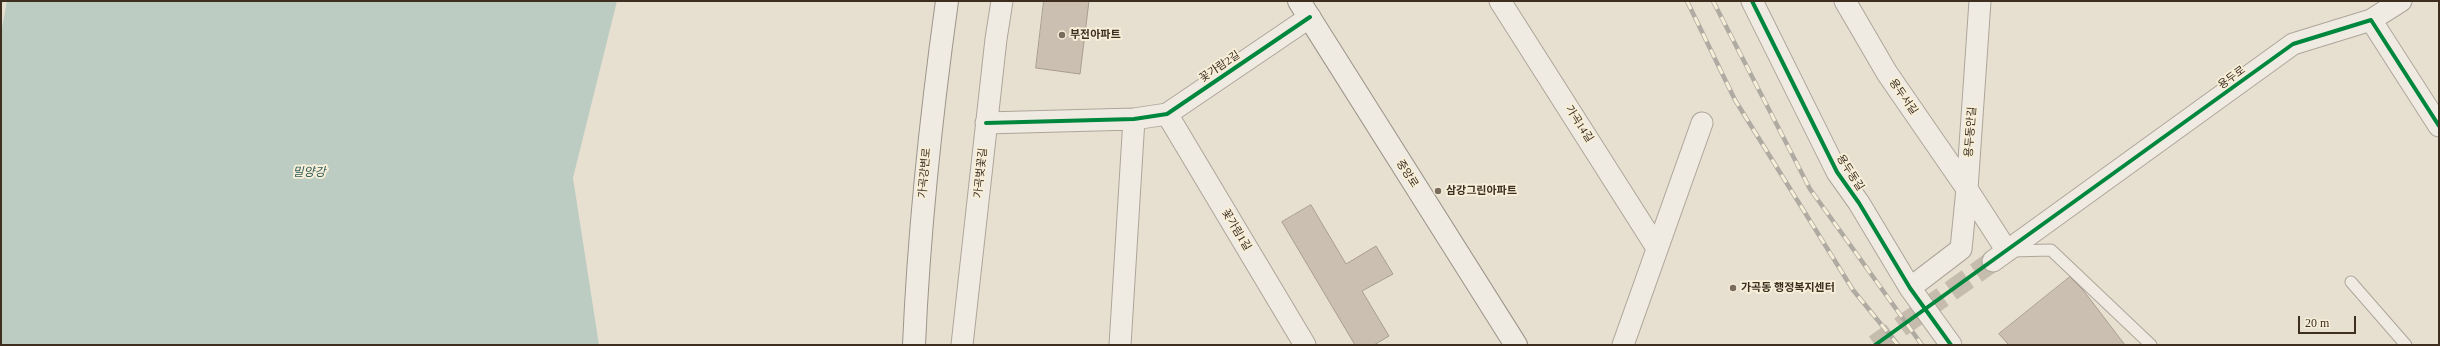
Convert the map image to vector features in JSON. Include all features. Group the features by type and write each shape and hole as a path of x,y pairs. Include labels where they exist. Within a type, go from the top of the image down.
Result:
{"main road":[{"name":"가곡강변로","path":"914,345 917,262 928,135 947,1"},
{"name":"중앙로","path":"1305,9 1388,145 1516,345"}],"street":[{"name":"가곡벚꽃길","path":"962,345 986,123 1002,1"},
{"name":"가곡14길","path":"1500,1 1657,248"},
{"name":"용두서길","path":"1845,1 1887,73 1967,189"},
{"name":"용두동안길","path":"1967,189 1980,1"},
{"name":"용두로","path":"2000,256 2293,44 2371,20 2401,1"},
{"name":"용두동길","path":"1756,3 1837,172 1859,203 1910,288 1950,345"},
{"name":"꽃가람2길","path":"986,123 1134,119 1167,114 1305,9"},
{"path":"2371,20 2439,126"},
{"name":"꽃가람1길","path":"1167,114 1305,345"},
{"path":"1120,345 1134,119"},
{"path":"1623,345 1702,123"},
{"path":"1967,189 2000,256"},
{"path":"1910,288 1961,249 1967,189"}],"lane":[{"path":"2000,256 2051,250 2151,345"},
{"path":"2351,282 2406,345"}],"water":[{"name":"밀양강","path":"7,1 617,1 573,178 599,345 1,345 1,33"}],"building":[{"name":"부전아파트","path":"1044,1 1089,1 1080,74 1036,68"},
{"path":"1311,205 1346,264 1376,246 1393,274 1362,291 1389,336 1374,345 1355,345 1282,222"},
{"path":"2070,277 2083,290 2125,345 2009,345 1999,334"}],"tunnel":[{"path":"1875,345 1993,261"}],"railway":[{"path":"1687,1 1735,100 1853,290 1898,345"},
{"path":"1713,1 1810,189 1922,345"}],"cycle path":[{"path":"1752,1 1837,172 1859,203 1910,288 1951,345"},
{"path":"986,123 1134,119 1167,114 1310,17"},
{"path":"1875,345 2293,44 2371,20 2439,126"}],"place":[{"name":"부전아파트","path":"1062,35"},
{"name":"삼강그린아파트","path":"1438,191"},
{"name":"가곡동 행정복지센터","path":"1733,288"}]}
